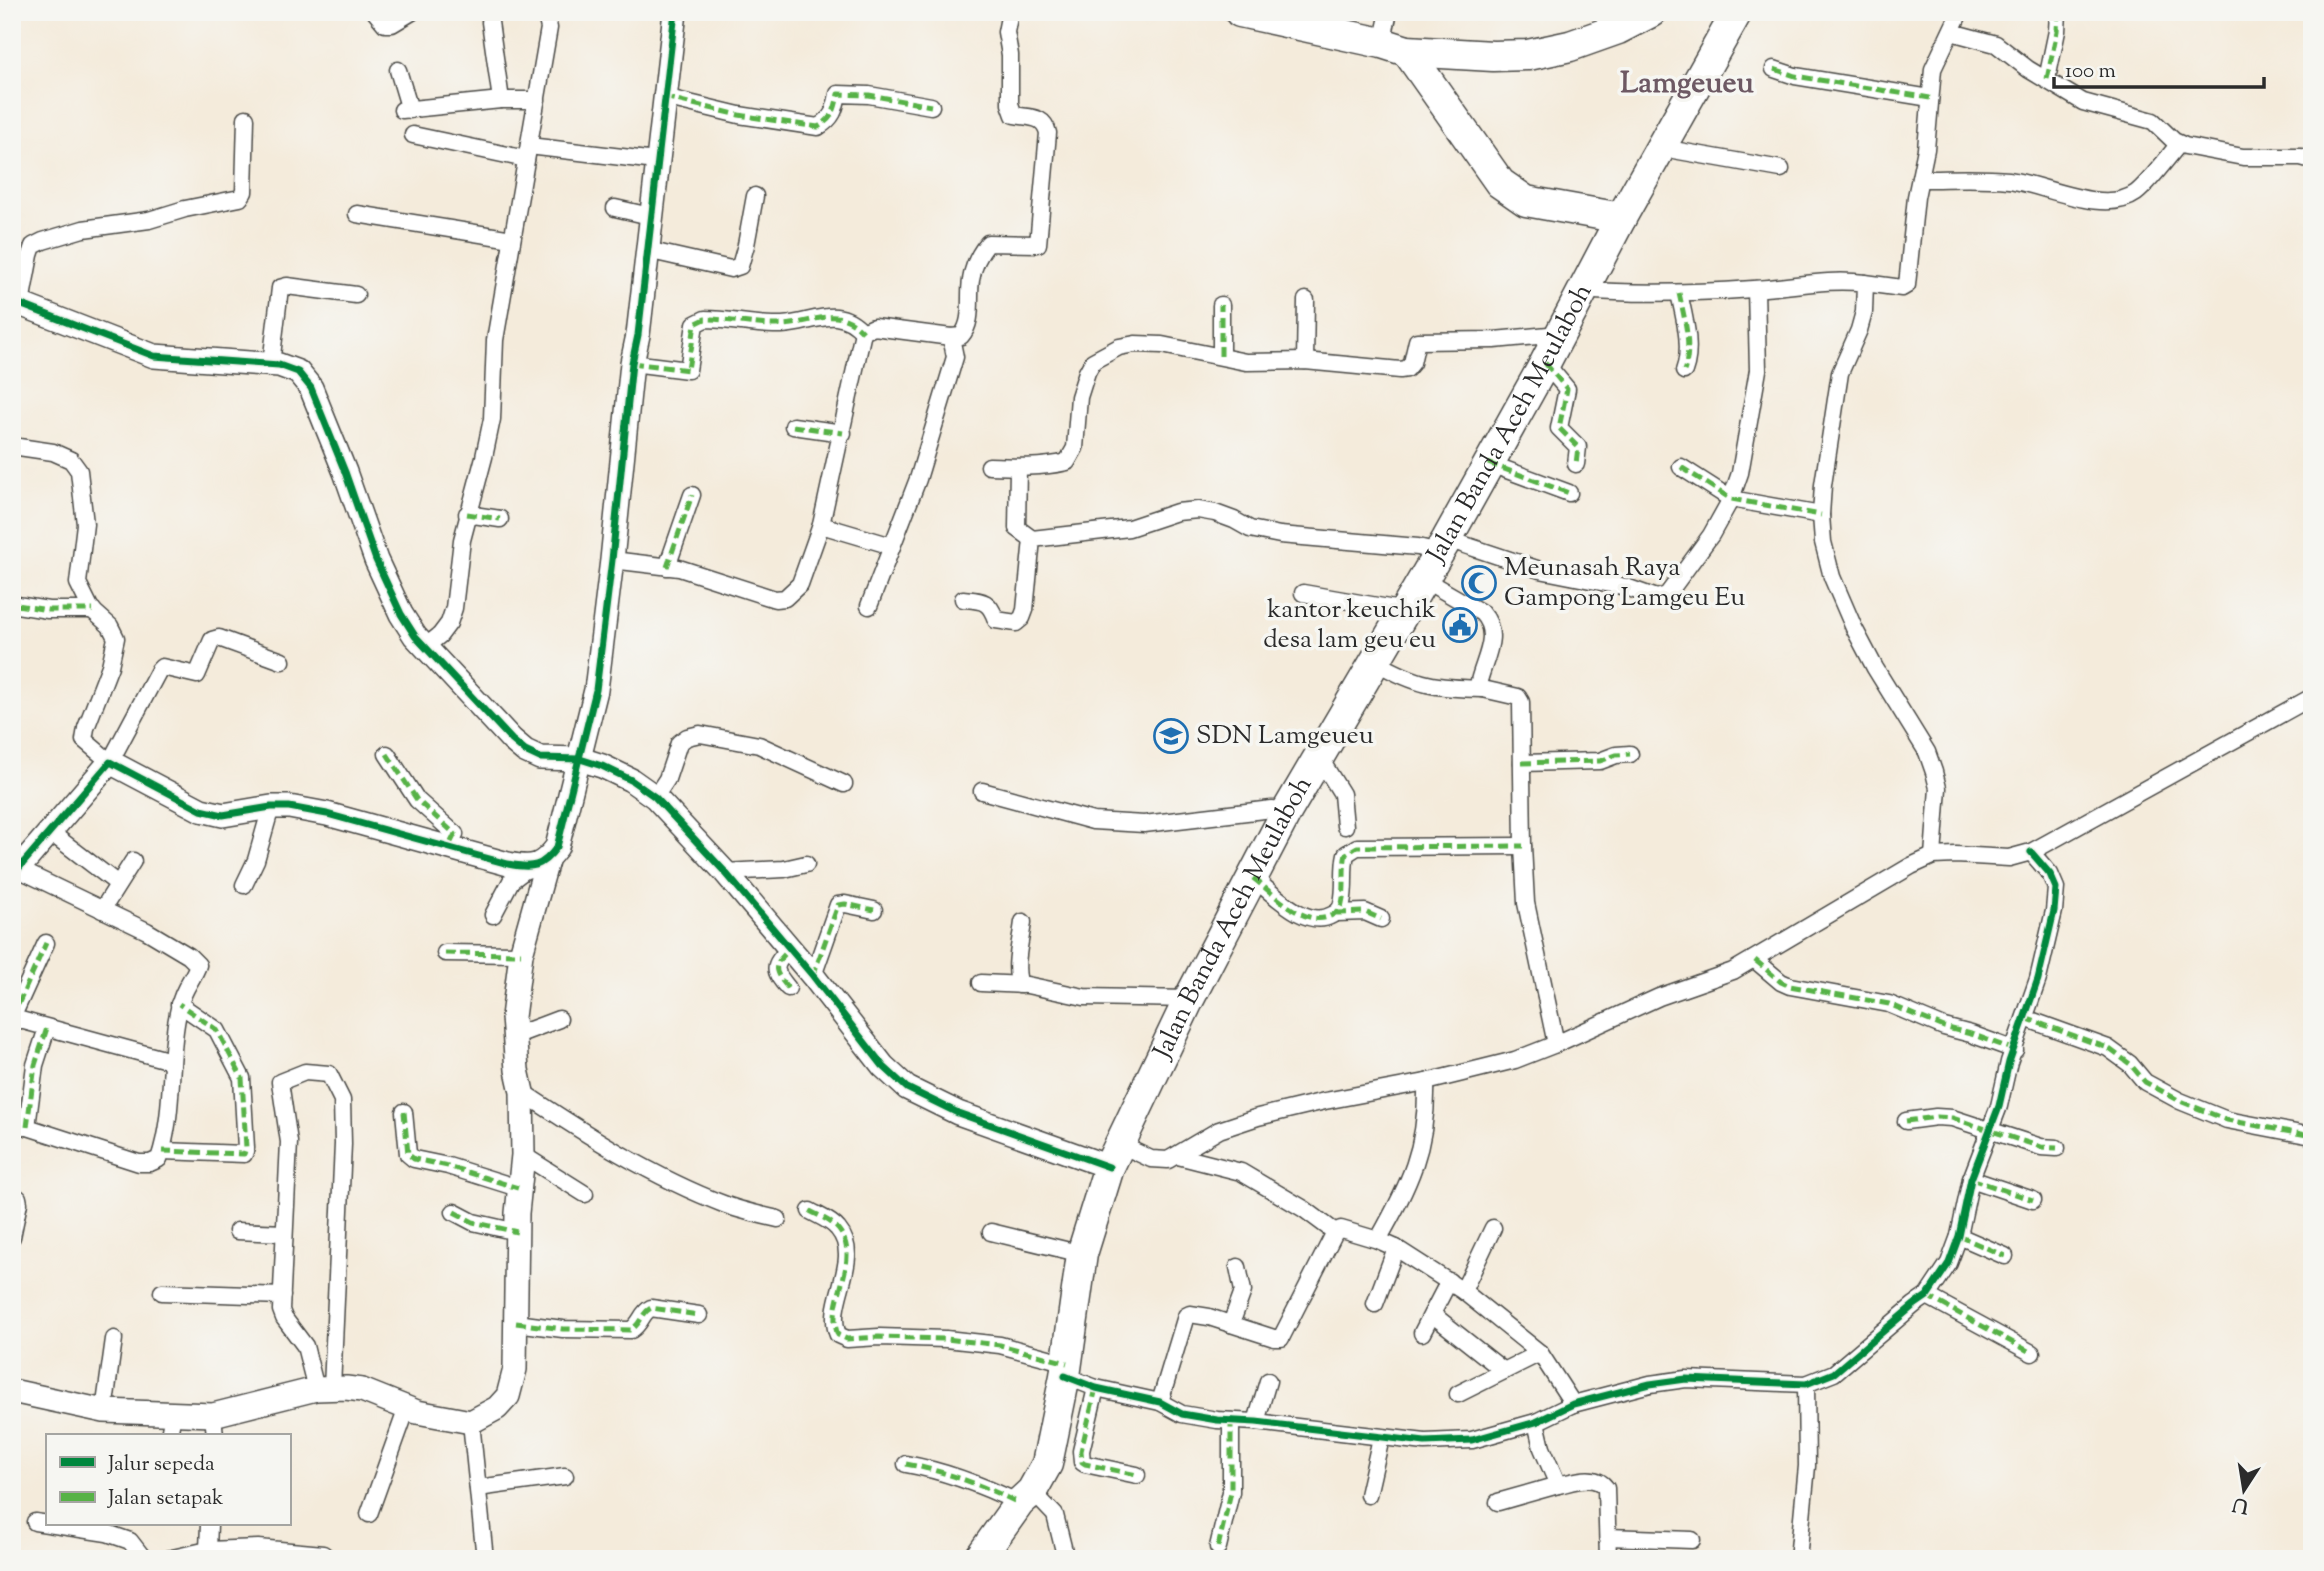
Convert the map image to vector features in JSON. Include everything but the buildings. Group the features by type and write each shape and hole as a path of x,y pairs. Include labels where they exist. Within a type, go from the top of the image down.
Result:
{"highway":[{"path":"1240,12 1394,47 1460,55 1528,55 1570,46 1618,29 1651,12"},
{"name":"Jalan Banda Aceh Meulaboh","path":"979,1559 1026,1497 1046,1464 1066,1370 1082,1254 1114,1156 1189,999 1287,811 1443,546 1545,363 1621,218 1737,12"},
{"path":"1394,47 1500,183 1510,191 1526,201 1621,218"}],"street":[{"path":"375,12 385,24 392,24 412,12"},
{"path":"493,915 511,881 557,847 596,690 675,12"},
{"path":"863,332 874,327 961,336 967,329 971,278 979,253 988,243 1038,244 1048,133 1046,124 1041,119 1014,115 1010,104 1010,55 1006,32 1010,12"},
{"path":"1389,12 1394,47"},
{"path":"1582,290 1679,293 1832,281 1902,288 1907,285 1915,204 1927,149 1935,60 1960,12"},
{"path":"2047,79 2058,12"},
{"path":"425,647 444,629 454,608 458,561 467,514 479,479 492,419 495,340 549,28 544,13"},
{"path":"490,22 501,100"},
{"path":"1951,32 1996,44 2028,69 2088,105 2153,121 2179,144 2243,158 2301,157 2312,160"},
{"path":"1774,69 1795,76 1930,98"},
{"path":"398,70 406,110 501,100 537,100"},
{"path":"664,97 739,115 818,127 829,120 835,111 838,94 869,95 931,106"},
{"path":"246,118 244,192 240,198 185,209 149,220 83,229 43,241 33,246 16,302 154,356 271,364 298,372 311,388 345,472 376,560 401,614 415,636 525,751 540,758 631,780 655,797 725,872 786,953 813,976 883,1066 907,1088 958,1113 1114,1156 1161,1161 1178,1156 1219,1130 1258,1117 1426,1082 1515,1060 1659,997 1733,971 1911,866 1933,856 2009,858 2031,852 2312,697"},
{"path":"413,135 528,153 656,161"},
{"path":"1922,179 2009,180 2064,195 2094,200 2119,199 2135,193 2179,144"},
{"path":"1662,148 1781,169"},
{"path":"647,250 731,270 740,266 755,196"},
{"path":"615,208 650,216"},
{"path":"357,214 512,239"},
{"path":"1865,283 1860,330 1840,373 1823,485 1821,515 1824,542 1832,577 1854,628 1875,668 1927,752 1934,772 1938,788 1933,856"},
{"path":"271,364 280,288 287,286 356,295"},
{"path":"1018,468 1017,528 1032,539 1129,528 1177,512 1198,510 1234,520 1250,530 1418,547 1443,546 1540,570 1626,587 1657,598 1662,597 1697,556 1731,499 1740,472 1758,370 1756,289"},
{"path":"1679,293 1686,327 1688,357 1684,370"},
{"path":"1305,361 1306,300"},
{"path":"1221,356 1222,304"},
{"path":"632,363 688,370 695,324 705,319 782,325 830,316 854,321 863,332"},
{"path":"612,560 679,568 764,597 785,598 800,584 821,525 863,332"},
{"path":"989,466 1018,468 1052,466 1067,462 1075,448 1079,397 1093,361 1119,347 1135,344 1161,345 1246,362 1305,361 1400,370 1407,369 1412,363 1417,341 1494,340 1559,334"},
{"path":"869,606 918,479 955,357 951,337"},
{"path":"1545,363 1567,389 1559,428 1578,447 1576,464"},
{"path":"793,426 843,433"},
{"path":"12,446 53,452 71,460 78,467 85,524 78,583 93,610 110,625 116,638 110,666 84,740 110,762 201,810 223,815 271,807 289,807 327,814 448,848 537,864"},
{"path":"1488,463 1569,493"},
{"path":"1681,467 1731,499 1821,515"},
{"path":"667,567 692,495"},
{"path":"467,514 500,519"},
{"path":"821,525 892,546"},
{"path":"963,599 982,601 992,607 996,620 1016,623 1022,618 1032,539"},
{"path":"1423,579 1482,613 1488,620 1492,636 1478,683 1483,690"},
{"path":"1303,593 1406,611"},
{"path":"17,605 48,610 93,610"},
{"path":"47,1028 20,1124 139,1164 159,1159 172,1083 171,1060 179,1004 198,965 189,956 147,931 15,870 110,762 162,667 197,675 212,640 219,638 282,661"},
{"path":"1376,662 1416,682 1442,688 1483,690 1520,699 1522,846 1526,903 1556,1044"},
{"path":"655,797 667,779 679,743 687,737 700,734 760,745 844,784"},
{"path":"387,754 417,800 455,834 448,848"},
{"path":"1522,763 1600,761 1616,755 1630,754"},
{"path":"1319,757 1342,794 1345,826"},
{"path":"982,791 1105,822 1144,824 1272,809 1287,811"},
{"path":"244,885 256,860 271,807"},
{"path":"50,832 118,884"},
{"path":"1337,913 1342,904 1346,854 1357,847 1522,846"},
{"path":"810,1211 836,1227 845,1240 846,1258 834,1326 838,1335 847,1339 946,1339 1000,1346 1066,1370 1096,1388 1160,1402 1182,1414 1425,1443 1472,1440 1536,1422 1573,1404 1650,1384 1686,1379 1807,1384 1834,1373 1927,1296 1949,1263 1959,1236 1971,1179 1999,1106 2009,1062 2038,979 2054,911 2056,888 2050,874 2031,852"},
{"path":"102,909 133,861"},
{"path":"12,1391 171,1425 214,1426 324,1388 362,1390 407,1408 471,1422 497,1408 508,1396 515,1369 518,1188 523,1155 522,1092 517,1070 513,1017 537,864"},
{"path":"725,872 784,869 806,864"},
{"path":"1253,878 1304,916 1324,920 1337,913 1364,912 1381,919"},
{"path":"813,976 838,905 874,910"},
{"path":"1020,985 1017,977 1023,922"},
{"path":"46,943 12,1018 171,1060"},
{"path":"445,953 522,954"},
{"path":"786,953 777,963 777,973 788,988"},
{"path":"1755,960 1781,982 1790,986 1889,1004 1944,1027 2015,1050"},
{"path":"981,983 1020,985 1084,997 1189,999"},
{"path":"162,1151 244,1154 246,1149 242,1078 216,1030 179,1004"},
{"path":"514,1036 559,1018"},
{"path":"2025,1018 2108,1048 2146,1082 2186,1103 2227,1119 2312,1136"},
{"path":"305,1072 329,1074 342,1100 343,1144 324,1388 305,1346 284,1318 282,1296 289,1142 280,1082 305,1072"},
{"path":"1378,1240 1404,1195 1416,1166 1425,1120 1426,1082"},
{"path":"522,1092 590,1138 646,1169 727,1206 778,1219"},
{"path":"404,1112 408,1154 414,1159 448,1166 518,1188"},
{"path":"1906,1121 1952,1118 2041,1147 2057,1149"},
{"path":"523,1155 585,1194"},
{"path":"1178,1156 1241,1172 1304,1209 1335,1232"},
{"path":"1971,1179 2033,1200"},
{"path":"12,1195 18,1198 19,1203 12,1237"},
{"path":"454,1212 473,1222 517,1232"},
{"path":"1463,1291 1493,1228"},
{"path":"1160,1402 1186,1316 1189,1314 1209,1317 1281,1338 1335,1232 1341,1229 1396,1248 1463,1291 1540,1353 1573,1404"},
{"path":"237,1231 284,1233"},
{"path":"991,1231 1082,1254"},
{"path":"1959,1236 2005,1256"},
{"path":"1375,1304 1396,1248"},
{"path":"1231,1324 1243,1290 1238,1267"},
{"path":"1422,1333 1449,1281"},
{"path":"162,1292 282,1296"},
{"path":"1927,1296 2032,1353"},
{"path":"516,1322 563,1329 631,1330 639,1325 646,1311 651,1308 699,1315"},
{"path":"1432,1314 1504,1371"},
{"path":"104,1411 114,1339"},
{"path":"1458,1394 1540,1353"},
{"path":"1255,1422 1268,1381"},
{"path":"1798,1559 1807,1466 1807,1384"},
{"path":"1096,1388 1081,1451 1082,1462 1137,1475"},
{"path":"369,1514 407,1408"},
{"path":"1217,1546 1231,1492 1231,1421"},
{"path":"471,1422 485,1559"},
{"path":"1536,1422 1542,1448 1558,1485"},
{"path":"1368,1495 1381,1438"},
{"path":"906,1464 929,1468 998,1493 1026,1497 1055,1515 1066,1559"},
{"path":"478,1488 565,1476"},
{"path":"1498,1502 1558,1485 1591,1479 1602,1483 1606,1496 1608,1559"},
{"path":"35,1522 46,1524"},
{"path":"61,1526 107,1533 130,1541 144,1559"},
{"path":"208,1550 209,1526"},
{"path":"1608,1537 1692,1540"},
{"path":"168,1559 208,1550 258,1548 323,1554 329,1559"}],"marked path":[{"path":"2047,79 2058,12"},
{"path":"1774,69 1795,76 1930,98"},
{"path":"664,97 739,115 818,127 832,113 838,94 869,95 931,106"},
{"path":"1679,293 1688,342 1684,371"},
{"path":"1221,305 1221,356"},
{"path":"632,363 688,370 695,324 705,319 782,325 834,317 853,323 863,332"},
{"path":"1545,363 1567,389 1559,428 1578,447 1576,464"},
{"path":"793,426 843,433"},
{"path":"1488,463 1569,493"},
{"path":"1681,467 1731,499 1821,515"},
{"path":"667,567 692,495"},
{"path":"467,514 500,519"},
{"path":"17,605 48,610 93,610"},
{"path":"387,754 417,800 455,834 448,848"},
{"path":"1522,763 1600,761 1616,755 1630,754"},
{"path":"1253,878 1290,908 1311,918 1322,918 1334,914 1341,907 1346,854 1357,847 1523,846"},
{"path":"813,976 838,905 874,910"},
{"path":"1337,913 1365,912 1381,919"},
{"path":"12,1018 46,943"},
{"path":"788,988 776,968 789,950"},
{"path":"445,953 521,954"},
{"path":"1755,960 1781,982 1790,986 1889,1004 1944,1027 2015,1050"},
{"path":"162,1151 244,1154 246,1148 242,1078 217,1030 179,1004"},
{"path":"2025,1018 2108,1048 2130,1064 2145,1082 2180,1101 2227,1120 2312,1136"},
{"path":"27,1127 35,1065 47,1028"},
{"path":"404,1112 408,1154 414,1159 448,1166 518,1188"},
{"path":"1906,1121 1952,1118 2041,1147 2057,1148"},
{"path":"1971,1179 2033,1200"},
{"path":"810,1211 835,1226 845,1241 846,1267 835,1322 838,1335 847,1339 946,1339 1000,1345 1067,1363"},
{"path":"454,1212 473,1222 517,1232"},
{"path":"1959,1236 2005,1256"},
{"path":"1927,1296 2032,1353"},
{"path":"516,1323 563,1329 631,1330 651,1308 699,1315"},
{"path":"1096,1388 1081,1451 1082,1462 1137,1475"},
{"path":"1218,1547 1231,1492 1231,1421"},
{"path":"906,1464 964,1480 1019,1503"}],"cycle path":[{"path":"12,870 18,869 110,762 201,810 223,815 271,807 289,807 327,814 508,864 524,866 536,865 547,859 557,847 596,690 675,12"},
{"path":"12,301 154,356 279,365 298,372 311,388 345,472 376,560 401,614 415,636 512,740 525,751 540,758 580,759 602,766 631,780 655,797 725,872 813,976 883,1066 907,1088 958,1113 1109,1167"},
{"path":"1065,1376 1096,1388 1160,1402 1182,1414 1425,1442 1472,1440 1536,1422 1573,1404 1650,1384 1686,1379 1806,1384 1834,1373 1927,1296 1949,1263 1959,1236 1971,1179 1999,1106 2009,1062 2038,979 2054,911 2056,888 2050,874 2031,852"}],"place":[{"name":"Meunasah Raya Gampong Lamgeu Eu","path":"1479,583"},
{"name":"kantor keuchik desa lam geu eu","path":"1460,625"},
{"name":"SDN Lamgeueu","path":"1171,736"}],"district":[{"name":"Lamgeueu","path":"1687,84"}]}
